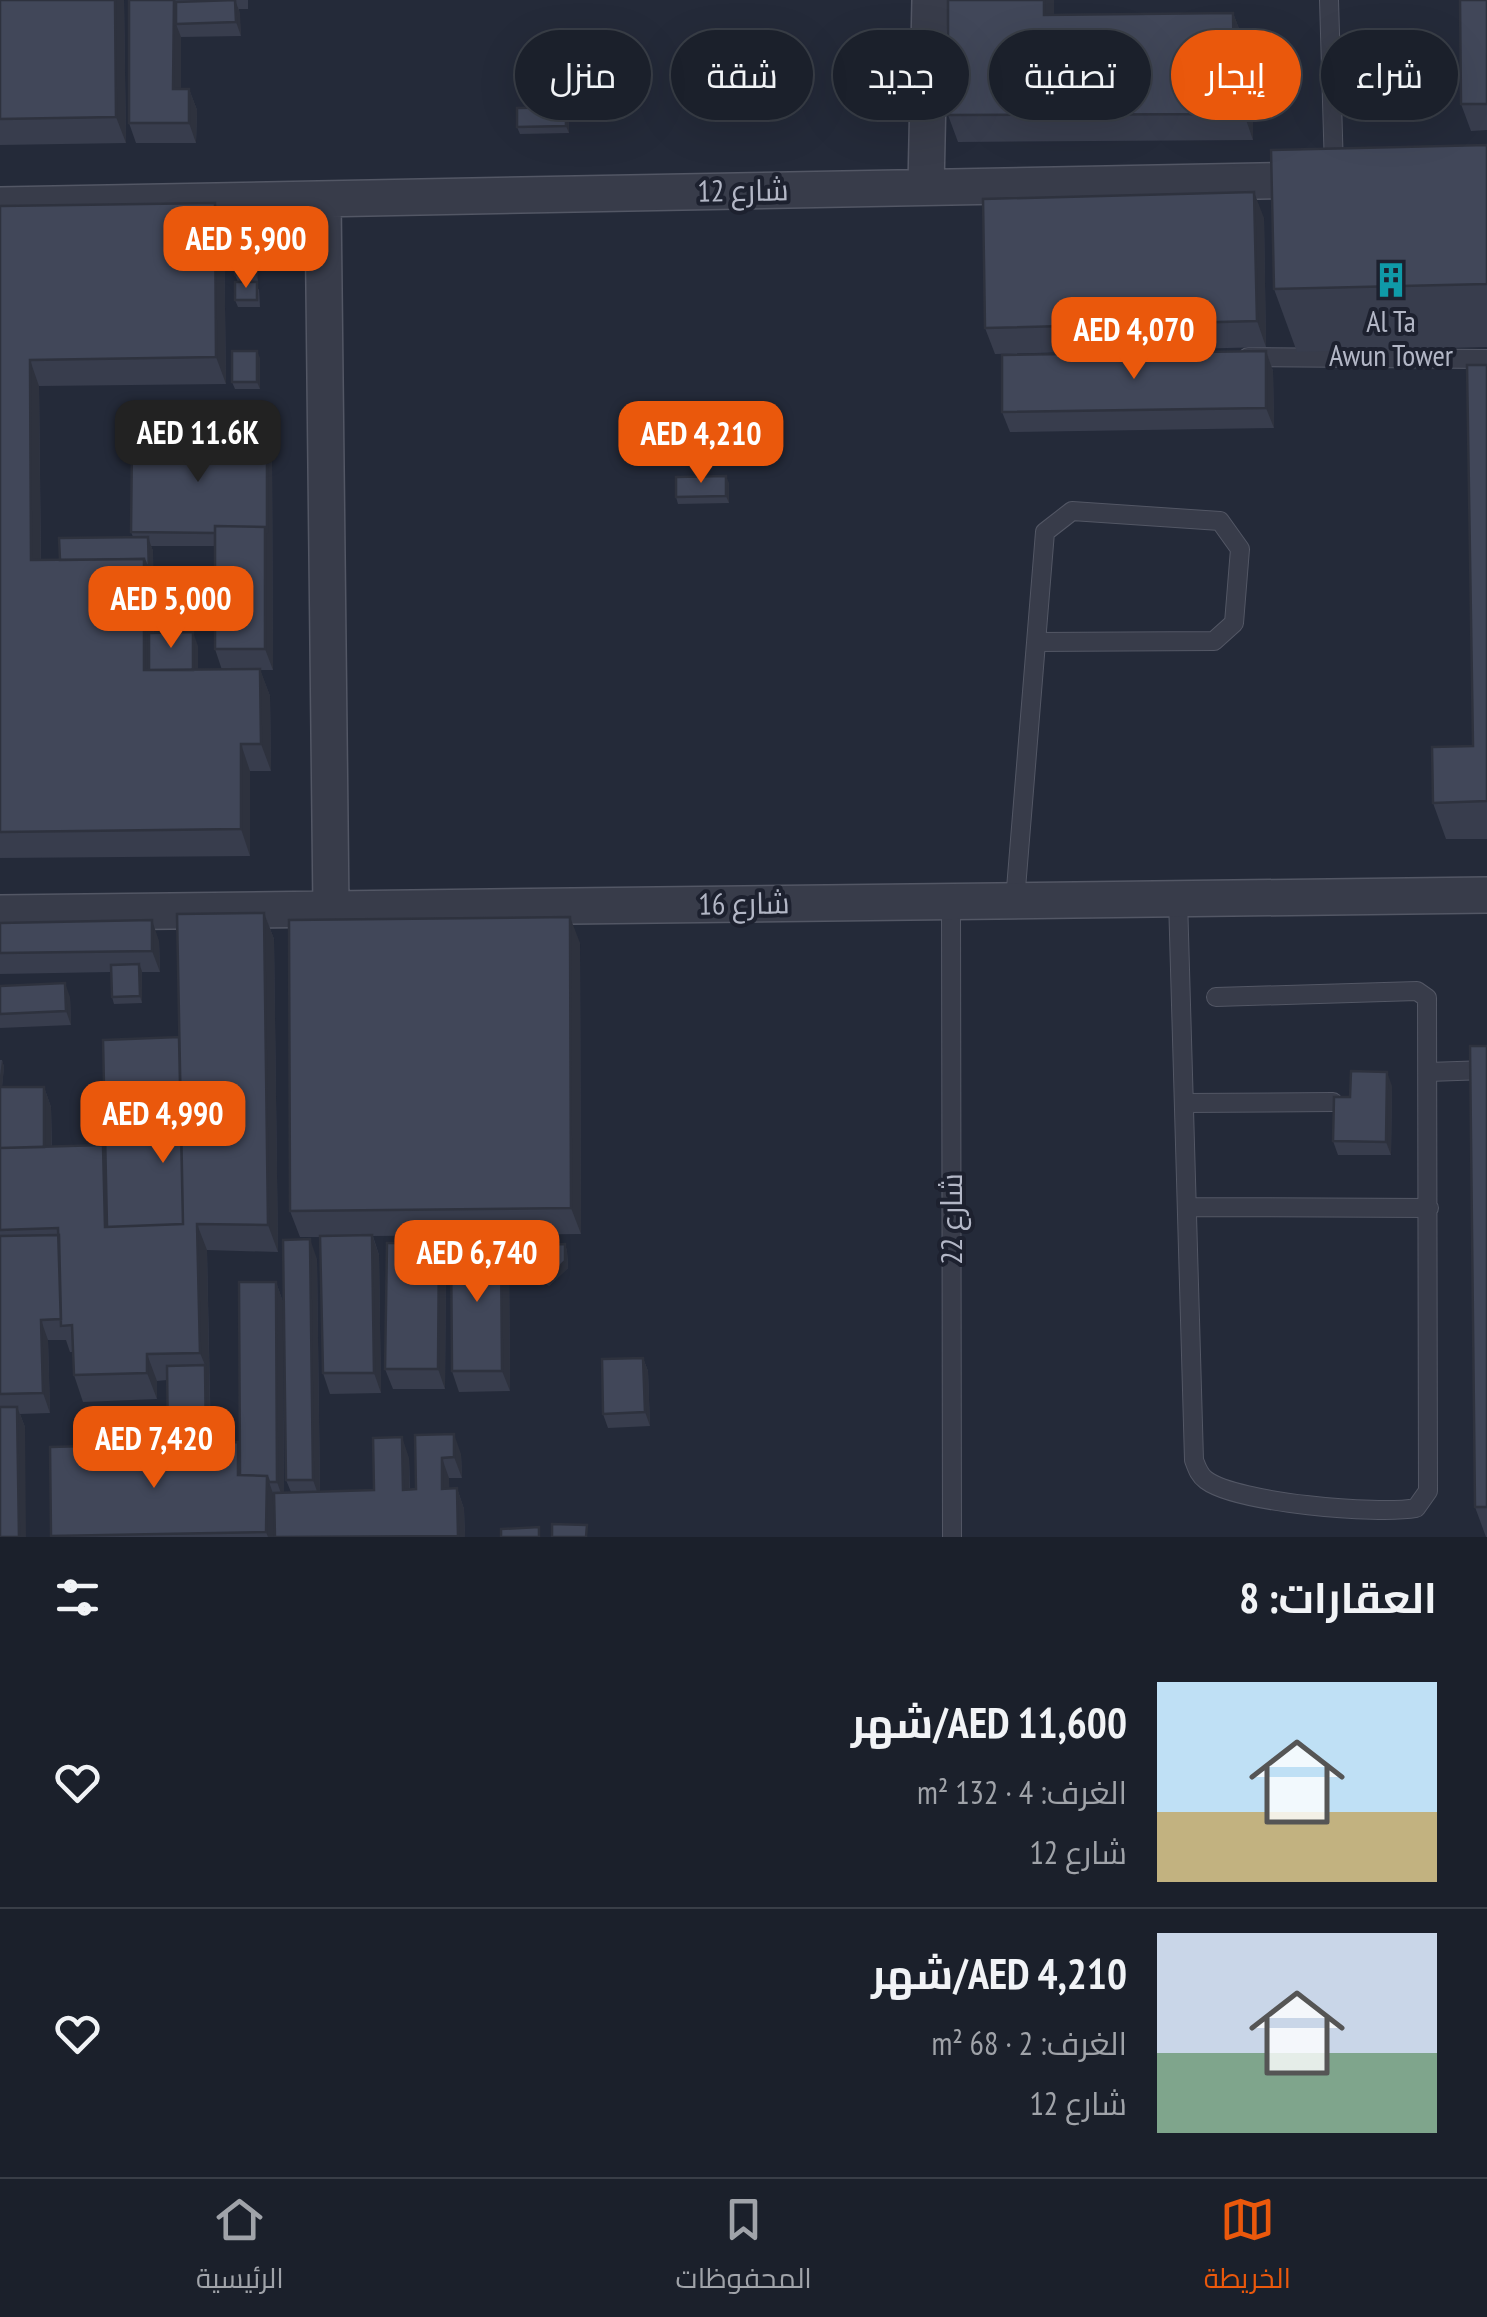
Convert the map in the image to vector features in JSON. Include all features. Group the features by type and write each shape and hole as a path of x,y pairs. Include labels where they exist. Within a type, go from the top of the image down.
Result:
{"street":[{"path":"926,187 930,0"},
{"name":"شارع 12","path":"0,205 1373,179"},
{"path":"323,200 331,910"},
{"name":"شارع 16","path":"0,914 1487,895"}],"lane":[{"path":"1328,0 1334,180"},
{"path":"1236,357 1480,359 1472,379"},
{"path":"1015,901 1036,642 1045,532 1072,511 1220,521 1240,548 1234,623 1214,641 1036,642"},
{"path":"1178,899 1194,1460 1198,1472 1218,1486 1278,1500 1409,1509 1422,1504 1428,1492 1427,1003 1421,992 1216,997"},
{"name":"شارع 22","path":"951,902 952,1537"},
{"path":"1428,1072 1487,1070"},
{"path":"1184,1104 1332,1102"},
{"path":"1188,1207 1429,1208"}],"building":[{"path":"0,0 115,0 116,117 0,119"},
{"path":"129,0 174,0 173,89 189,89 189,123 129,123"},
{"path":"235,0 236,22 176,24 176,2"},
{"path":"948,0 1044,0 1044,15 1233,13 1233,30 1171,30 1171,114 1151,114 1151,30 989,30 989,115 969,115 969,30 948,30"},
{"path":"1460,0 1487,0 1487,104 1461,104"},
{"path":"517,120 566,120 566,126 517,127"},
{"path":"1487,145 1487,284 1274,289 1271,150"},
{"path":"1254,192 1257,321 985,328 983,199"},
{"path":"215,203 216,357 30,360 31,560 144,559 144,670 260,669 261,744 241,744 241,829 0,832 0,206"},
{"path":"256,253 256,274 235,275 234,254"},
{"path":"235,282 257,282 257,300 235,300"},
{"path":"232,351 257,351 257,382 232,382"},
{"path":"1266,351 1266,408 1002,412 1002,355"},
{"path":"1467,365 1487,365 1487,801 1433,803 1432,747 1473,746"},
{"path":"267,439 267,533 265,527 215,526 215,533 131,532 132,440"},
{"path":"726,476 726,496 676,497 676,477"},
{"path":"215,526 265,527 265,649 215,649"},
{"path":"148,537 149,572 144,559 60,560 59,538"},
{"path":"193,632 193,670 149,670 149,633"},
{"path":"264,913 268,1225 197,1224 200,1353 147,1354 147,1373 74,1375 72,1325 61,1326 58,1228 0,1230 0,1148 103,1145 105,1227 183,1224 177,914"},
{"path":"570,917 571,1208 290,1211 289,920"},
{"path":"152,920 152,951 0,953 0,923"},
{"path":"139,964 140,996 112,997 111,965"},
{"path":"65,983 66,1011 0,1014 0,986"},
{"path":"179,1037 183,1224 107,1227 103,1040"},
{"path":"1470,1046 1487,1046 1487,1507 1475,1507"},
{"path":"1351,1071 1387,1072 1386,1142 1333,1141 1334,1097 1350,1097"},
{"path":"0,1087 44,1087 44,1147 0,1148"},
{"path":"59,1235 61,1319 41,1320 43,1393 0,1394 0,1236"},
{"path":"372,1235 374,1373 323,1373 320,1236"},
{"path":"310,1239 313,1480 286,1480 283,1240"},
{"path":"451,1240 501,1240 502,1371 452,1371"},
{"path":"387,1243 439,1243 438,1369 385,1369"},
{"path":"565,1244 565,1261 547,1279 530,1264 542,1245"},
{"path":"239,1282 276,1282 277,1482 269,1482 267,1476 240,1475"},
{"path":"643,1358 645,1412 603,1414 602,1359"},
{"path":"205,1365 206,1443 168,1444 167,1366"},
{"path":"0,1407 17,1407 19,1537 0,1537"},
{"path":"454,1434 454,1457 442,1458 442,1489 457,1488 458,1536 275,1537 274,1493 374,1490 373,1438 402,1437 403,1490 416,1489 415,1435"},
{"path":"238,1442 238,1475 267,1476 266,1532 51,1536 50,1447"},
{"path":"552,1524 587,1525 586,1537 552,1537"},
{"path":"539,1527 539,1537 501,1537 501,1529"}],"place":[{"name":"Al Ta Awun Tower","path":"1391,280"}]}
